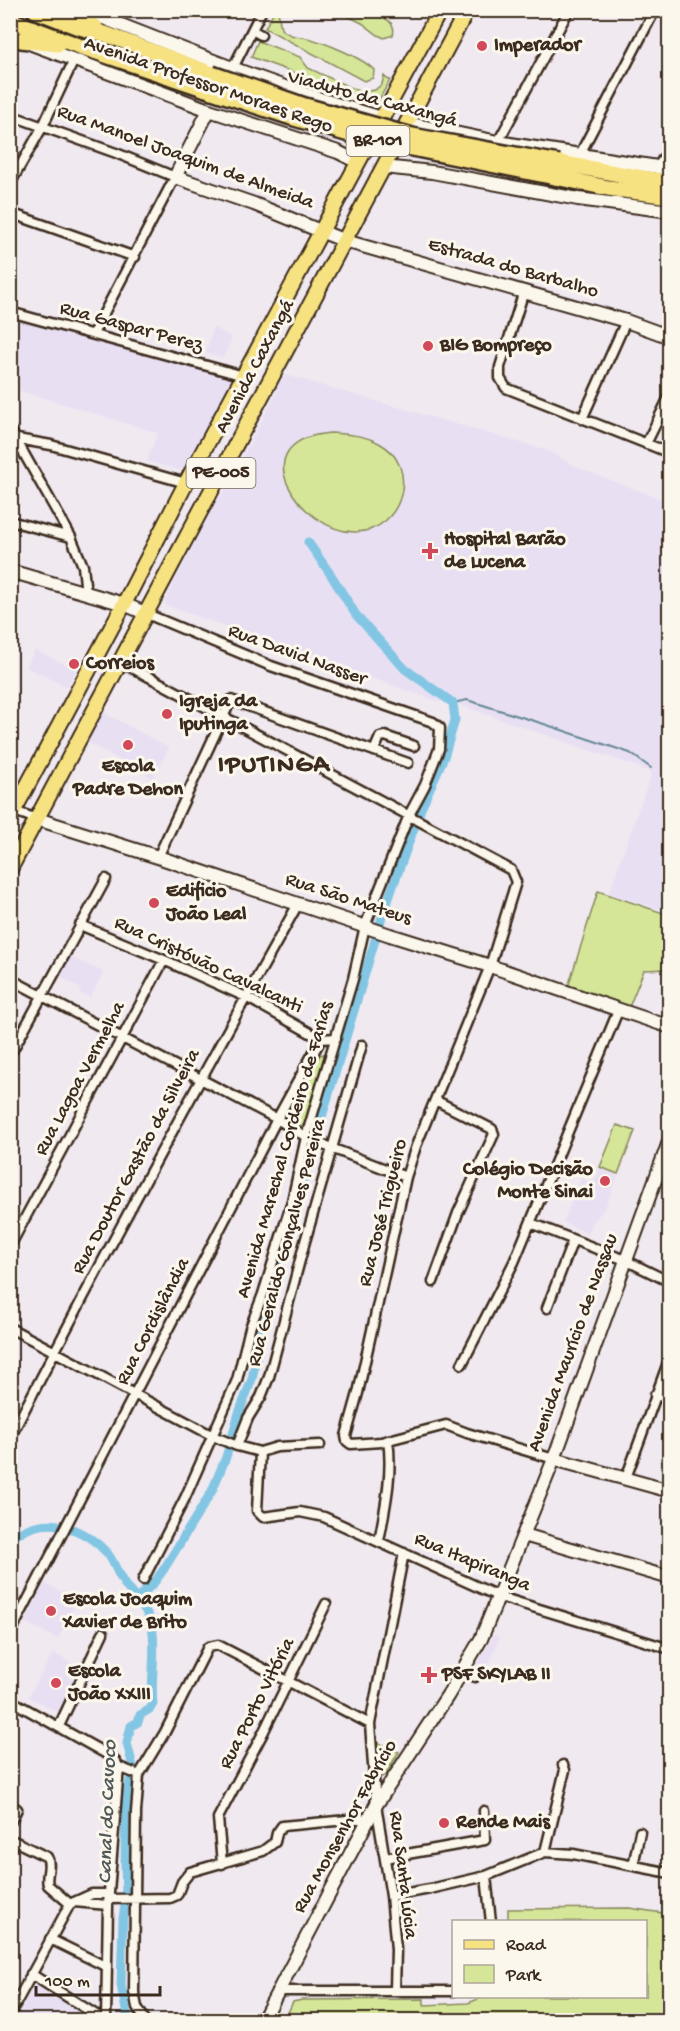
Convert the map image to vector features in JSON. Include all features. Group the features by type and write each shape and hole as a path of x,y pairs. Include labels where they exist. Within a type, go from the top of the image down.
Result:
{"highway":[{"name":"BR-101","path":"35,10 76,26 105,34"},
{"path":"71,10 105,34"},
{"name":"BR-101","path":"10,20 76,53 206,89 363,138 557,170 669,183"},
{"name":"Viaduto da Caxangá","path":"105,34 305,106 412,136 557,170"},
{"path":"16,38 76,53"},
{"name":"BR-101","path":"557,170 608,188 669,196"}],"main road":[{"name":"Avenida Professor Moraes Rego","path":"83,10 102,14 233,68 337,105 382,118"},
{"name":"Avenida Caxangá","path":"12,813 440,10"},
{"name":"Avenida Caxangá","path":"10,869 467,10"},
{"name":"Avenida Professor Moraes Rego","path":"76,53 209,110 319,146 358,162"},
{"path":"319,146 335,142 341,136 344,120 337,105"},
{"path":"175,177 209,110"},
{"path":"407,123 498,142 664,168"},
{"path":"432,172 421,160 422,143 427,136 443,130"},
{"path":"383,167 432,172 578,199 669,211"},
{"name":"Rua Manoel Joaquim de Almeida","path":"175,177 321,230 345,241"},
{"name":"Estrada do Barbalho","path":"345,241 626,321 669,337"},
{"path":"10,571 124,604 147,614"},
{"name":"Rua São Mateus","path":"37,819 490,966 669,1027"},
{"name":"Avenida Maurício de Nassau","path":"515,1559 554,1459 669,1139"},
{"path":"554,1459 669,1491"},
{"path":"524,1535 669,1578"},
{"name":"Rua Monsenhor Fabrício","path":"263,2020 376,1805 462,1673 481,1639 515,1559"}],"street":[{"path":"233,68 262,10"},
{"path":"498,142 569,10"},
{"path":"580,154 655,10"},
{"path":"252,30 261,35"},
{"path":"10,184 43,126 76,53"},
{"name":"Rua Manoel Joaquim de Almeida","path":"10,115 175,177"},
{"path":"664,168 669,147"},
{"path":"93,334 175,177"},
{"path":"10,213 135,257"},
{"path":"524,291 500,367 502,384 511,391 669,453"},
{"name":"Rua Gaspar Perez","path":"10,312 244,376"},
{"path":"582,419 626,321"},
{"path":"646,444 669,395"},
{"path":"10,429 71,537 83,566 86,593"},
{"path":"17,439 51,444 186,483"},
{"path":"10,521 71,537"},
{"name":"Rua David Nasser","path":"147,614 271,666 437,724"},
{"path":"121,662 411,816"},
{"path":"158,857 231,700 408,763"},
{"name":"Avenida Marechal Cordeiro de Farias","path":"143,1580 215,1437 237,1380 250,1328 263,1294 310,1139 336,1038 411,816 439,749 441,733 437,724"},
{"path":"374,751 380,737 385,736 414,746"},
{"name":"Rua São Mateus","path":"12,813 37,819"},
{"name":"Rua José Trigueiro","path":"388,1440 351,1444 347,1441 346,1436 358,1393 406,1177 416,1146 490,966 516,882 511,870 440,829 411,816"},
{"path":"10,1055 106,879"},
{"name":"Rua Doutor Gastão da Silveira","path":"10,1438 201,1079 298,904"},
{"name":"Rua Cristóvão Cavalcanti","path":"80,925 246,997 321,1039"},
{"name":"Rua Lagoa Vermelha","path":"10,1246 164,960"},
{"path":"10,979 277,1119 310,1139 406,1177"},
{"path":"462,1364 514,1262 618,1011"},
{"path":"321,1039 336,1038"},
{"name":"Rua Cordislândia","path":"10,1634 277,1119 321,1039"},
{"name":"Rua Geraldo Gonçalves Pereira","path":"236,1445 269,1377 329,1147 362,1045"},
{"path":"433,1282 458,1214 494,1134 492,1129 435,1100"},
{"path":"531,1222 624,1260 669,1282"},
{"path":"547,1308 573,1240"},
{"path":"10,1328 215,1437 236,1445 260,1452 277,1448 320,1445"},
{"path":"626,1479 669,1357"},
{"path":"656,1395 669,1400"},
{"path":"379,1541 389,1480 391,1457 388,1440 446,1425 554,1459"},
{"name":"Rua Itapiranga","path":"260,1452 257,1511 263,1517 300,1512 324,1517 500,1597 669,1649"},
{"name":"Rua Santa Lúcia","path":"395,1990 396,1949 391,1896 376,1805 370,1724 404,1553"},
{"name":"Rua Porto Vitória","path":"222,1864 218,1818 327,1604"},
{"path":"59,1726 103,1633"},
{"path":"145,2020 137,2007 134,1992 135,1812 138,1775 165,1732 208,1647 218,1645 370,1724"},
{"path":"462,1673 475,1677"},
{"path":"10,1700 112,1757 120,1768 138,1775"},
{"path":"545,1852 565,1770 563,1765"},
{"path":"31,1974 105,2020 109,1899 120,1768"},
{"path":"10,1804 17,1809 10,1823"},
{"path":"385,1858 485,1840 484,1811"},
{"path":"10,2014 72,1903 92,1894 109,1899 170,1898 177,1895 182,1882 190,1872 263,1851 275,1842 276,1833 282,1826 369,1818"},
{"path":"633,1866 640,1832"},
{"path":"10,1839 48,1859 48,1885 72,1903"},
{"path":"391,1896 430,1890 486,1876 545,1852 573,1854 669,1874"},
{"path":"486,1876 491,1920"},
{"path":"50,1939 107,1967"},
{"path":"280,1991 452,1991"}],"shaded area":[{"path":"10,319 233,377 185,468 178,470 147,461 158,433 11,388"},
{"path":"213,327 232,338 223,358 206,353"},
{"name":"Hospital Barão de Lucena","path":"286,375 546,450 581,469 669,502 668,912 609,893 652,772 442,699 440,702 165,605 218,498 222,495 277,392 276,386"},
{"path":"35,650 76,669 67,687 26,667"},
{"name":"Escola Padre Dehon","path":"103,712 169,748 153,778 87,742"},
{"path":"70,957 103,972 90,998 79,992 81,989 60,976"},
{"name":"Colégio Decisão Monte Sinai","path":"617,1124 636,1131 604,1209 593,1222 588,1234 563,1222 581,1178 594,1183"},
{"name":"Escola Joaquim Xavier de Brito","path":"44,1583 77,1600 58,1639 25,1622"},
{"path":"494,1635 500,1637 483,1677 472,1674"},
{"name":"Escola João XXIII","path":"53,1653 82,1669 60,1713 28,1697"},
{"path":"37,1981 72,2003 89,2020 15,2020"}],"green space":[{"path":"274,11 278,11 281,29 285,32 323,43 352,56 374,70 373,78 364,81 265,28"},
{"path":"337,11 363,12 382,17 393,27 393,35 384,38 362,23"},
{"path":"258,41 300,57 308,68 360,92 375,90 382,84 384,76 390,80 377,103 251,57"},
{"path":"330,433 349,434 373,440 392,453 400,466 403,481 401,495 395,509 385,521 372,529 356,532 336,528 316,518 300,503 288,486 284,468 288,452 302,440"},
{"path":"598,891 669,915 669,969 644,970 629,1007 568,987"},
{"path":"324,1054 325,1058 306,1124 297,1127 288,1121 287,1113 320,1055"},
{"path":"617,1125 635,1131 618,1174 600,1167"},
{"path":"374,1743 399,1752 382,1777 377,1775"},
{"path":"629,1908 669,1914 669,2020 281,2020 286,2017 293,2002 302,2000 424,1999 424,2005 468,2003 481,1998 647,1998 647,1920 508,1920 508,1909"}],"waterway":[{"path":"137,1598 153,1584 164,1569 212,1491 226,1457 252,1379 270,1290 382,917 422,806 444,757 455,720 453,703 405,669 356,615 308,542"},
{"path":"453,703 467,700 544,724 630,753 651,768"},
{"name":"Canal do Cavoco","path":"10,1538 29,1528 45,1524 64,1526 92,1539 109,1555 120,1577 143,1607 152,1626 153,1704 150,1709 140,1715 138,1722 131,1726 127,1743 133,1767 126,1800 126,1899 123,1918 121,1985 128,2020"}],"place":[{"name":"Imperador","path":"482,46"},
{"name":"BIG Bompreço","path":"428,346"},
{"name":"Hospital Barão de Lucena","path":"430,551"},
{"name":"Correios","path":"74,664"},
{"name":"Igreja da Iputinga","path":"167,714"},
{"name":"Escola Padre Dehon","path":"128,745"},
{"name":"Edificio João Leal","path":"154,903"},
{"name":"Colégio Decisão Monte Sinai","path":"605,1181"},
{"name":"Escola Joaquim Xavier de Brito","path":"51,1611"},
{"name":"PSF SKYLAB II","path":"429,1675"},
{"name":"Escola João XXIII","path":"56,1683"},
{"name":"Rende Mais","path":"444,1823"}],"district":[{"name":"IPUTINGA","path":"274,766"}]}
